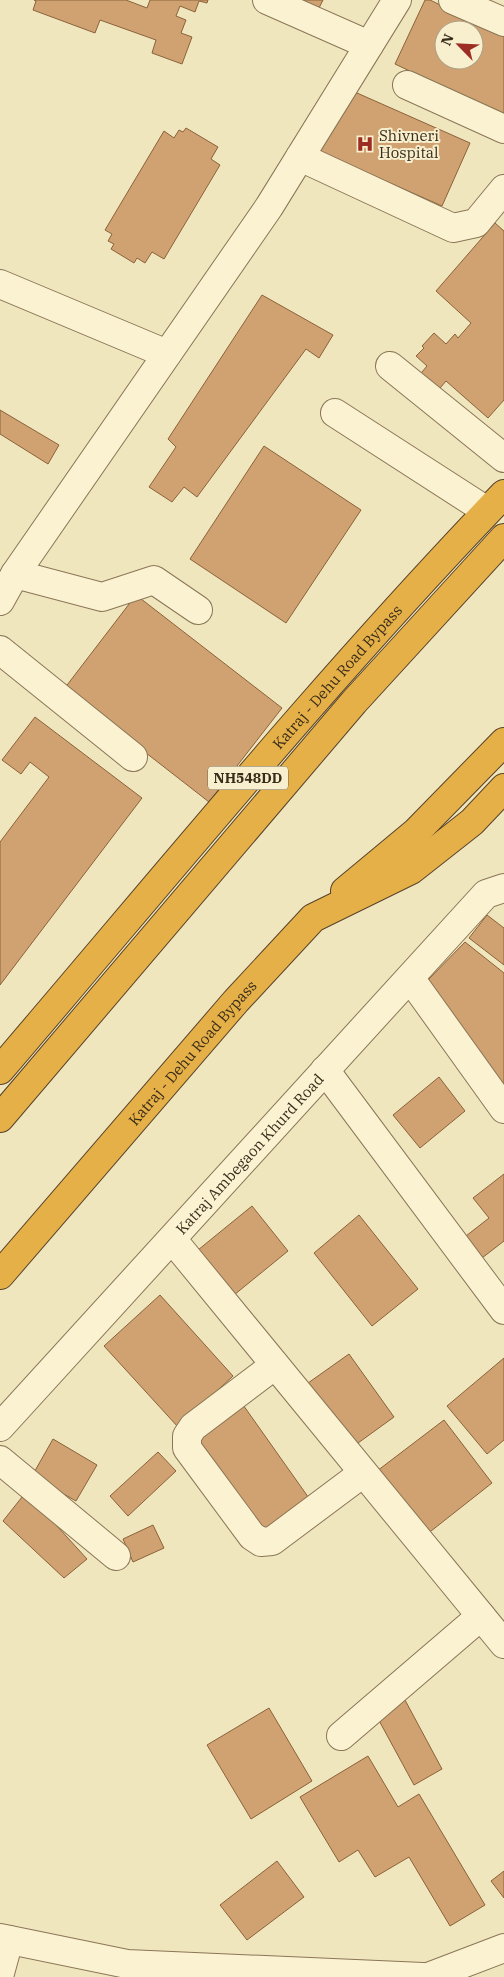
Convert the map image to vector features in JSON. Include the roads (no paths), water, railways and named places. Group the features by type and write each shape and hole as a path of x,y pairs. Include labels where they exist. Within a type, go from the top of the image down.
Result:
{"highway":[{"name":"Katraj - Dehu Road Bypass","path":"0,1070 288,731 415,588 496,502"},
{"path":"0,1118 354,702 504,538"},
{"path":"313,918 416,832 504,742"},
{"name":"Katraj - Dehu Road Bypass","path":"0,1275 236,1001 313,918 411,870 472,822 504,788"}],"street":[{"path":"267,0 369,45"},
{"path":"0,601 15,574 269,206 397,0"},
{"path":"453,0 504,22"},
{"path":"407,85 504,129"},
{"path":"300,158 453,228 476,223 504,189"},
{"path":"0,284 168,354"},
{"path":"390,366 504,458"},
{"path":"335,413 496,502"},
{"path":"15,574 102,597 154,580 198,610"},
{"path":"0,650 133,757"},
{"name":"Katraj Ambegaon Khurd Road","path":"0,1427 486,894 504,888"},
{"path":"410,978 504,1109"},
{"path":"325,1070 504,1310"},
{"path":"172,1239 504,1644"},
{"path":"275,1365 193,1428 187,1436 187,1448 252,1536 261,1542 272,1541 363,1473"},
{"path":"0,1460 116,1556"},
{"path":"341,1736 481,1616"},
{"path":"0,1973 4,1939 128,1964 423,1977"},
{"path":"428,1977 504,1948"}],"place":[{"name":"Shivneri Hospital","path":"365,144"}]}
